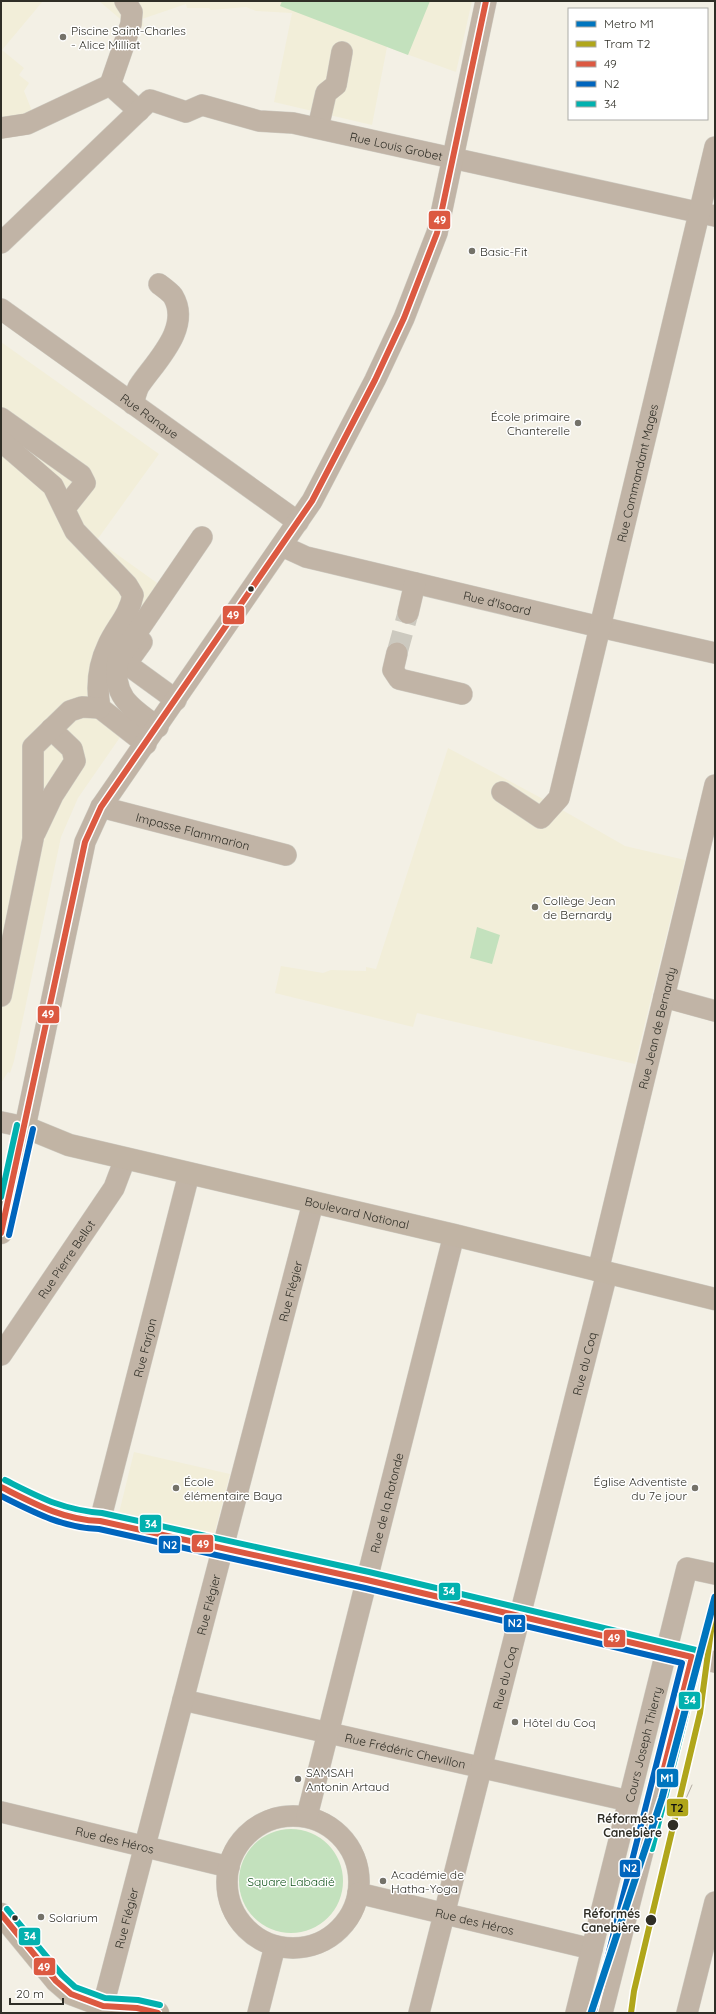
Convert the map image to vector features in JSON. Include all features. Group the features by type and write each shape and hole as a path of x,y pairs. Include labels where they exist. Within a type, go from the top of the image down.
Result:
{"main road":[{"name":"Boulevard National","path":"25,1128 61,1143 124,1159 454,1235 715,1299"},
{"path":"1,1233 25,1128"},
{"path":"1,1914 56,1981 71,1994 102,2009 137,2008 158,2013"}],"street":[{"path":"1,128 27,124 110,85 130,24 132,12 125,1"},
{"path":"25,1128 85,842 101,807 158,727 316,494 404,318 437,232 486,1"},
{"path":"318,128 326,93 336,85 342,52"},
{"path":"1,244 145,106 110,85"},
{"name":"Rue Louis Grobet","path":"145,106 186,112 202,105 259,121 292,123 318,128 707,215"},
{"name":"Rue Commandant Mages","path":"502,792 541,818 559,798 600,628 707,215 715,147"},
{"path":"133,404 138,388 168,349 174,333 178,311 172,296 159,284"},
{"name":"Rue Ranque","path":"1,309 298,522"},
{"path":"1,418 81,475 84,483 65,508"},
{"path":"1,441 53,486 75,531 127,585 133,595 131,608 108,644 98,673 97,693 100,708"},
{"path":"158,727 136,711 123,699 117,684 118,660 207,539 129,660 132,668 176,700"},
{"name":"Rue d'Isoard","path":"282,546 306,557 600,628 715,652"},
{"path":"408,613 415,583"},
{"path":"397,653 393,670 399,679 462,694"},
{"path":"1,996 33,839 32,747 70,711 82,707 100,708 146,744"},
{"path":"33,839 53,795 75,761 72,749 51,729"},
{"name":"Rue Jean de Bernardy","path":"603,1272 664,997 715,785"},
{"name":"Impasse Flammarion","path":"101,807 286,855"},
{"path":"664,997 715,1011"},
{"name":"Boulevard National","path":"1,1122 25,1128"},
{"name":"Rue Pierre Bellot","path":"1,1355 114,1188 124,1159"},
{"name":"Rue Farjon","path":"100,1521 189,1174"},
{"name":"Rue Flégier","path":"102,2009 313,1203"},
{"name":"Rue de la Rotonde","path":"307,1816 454,1235"},
{"name":"Rue du Coq","path":"418,2013 520,1616 603,1272"},
{"path":"1,1487 54,1513 87,1522 100,1521 367,1580 715,1662"},
{"name":"Cours Joseph Thierry","path":"576,2013 687,1568 715,1574"},
{"path":"602,2013 692,1657"},
{"name":"Rue Frédéric Chevillon","path":"183,1700 629,1801"},
{"name":"Rue des Héros","path":"1,1812 229,1867"},
{"path":"307,1816 330,1826 347,1844 358,1866 358,1893 351,1915 343,1925 323,1941 299,1948 275,1946 258,1938 245,1928 235,1914 229,1898 227,1881 229,1867 235,1851 253,1829 265,1822 279,1817 307,1816"},
{"name":"Rue des Héros","path":"358,1893 592,1949"},
{"path":"687,2013 715,1902"},
{"path":"258,2013 275,1946"}],"shaded area":[{"path":"1,1 43,1 2,50 24,68 19,75 29,83 24,91 38,126 1,132"},
{"path":"99,1 472,1 456,72 387,47 372,125 274,102 292,13 256,11 246,7 211,10 209,8 187,8 186,4 142,19 144,26 125,23"},
{"path":"1,342 159,454 97,540 160,585 106,689 109,704 132,720 78,798 61,837 14,1061 10,1073 8,1072 1,1083"},
{"name":"Collège Jean de Bernardy","path":"448,748 543,799 625,846 685,860 635,1064 417,1013 413,1027 275,993 281,966 323,973 331,970 366,971 366,967 376,969"},
{"name":"École élémentaire Baya","path":"134,1452 230,1474 214,1535 119,1513"}],"green space":[{"path":"282,1 430,1 408,55 280,6"},
{"path":"477,927 500,935 492,964 470,958"},
{"name":"Square Labadié","path":"291,1829 311,1833 320,1838 334,1852 339,1861 343,1881 339,1901 334,1910 320,1924 311,1929 291,1933 271,1929 262,1924 248,1910 243,1901 239,1881 243,1861 248,1852 262,1838 271,1833"}],"tunnel":[{"path":"397,653 408,613"}],"tram line":[{"name":"T2","path":"631,2013 634,1991 700,1713 715,1601"},
{"path":"673,1828 692,1785"}],"metro line":[{"name":"M1","path":"591,2013 662,1798 715,1597"}],"transit line":[{"name":"49","path":"1,1233 85,842 101,807 312,501 375,380 404,318 437,233 486,1"},
{"name":"34","path":"1,1197 17,1125"},
{"name":"N2","path":"9,1235 33,1129"},
{"name":"34","path":"5,1480 51,1502 75,1509 102,1513 369,1572 696,1650 700,1659 652,1849"},
{"name":"49","path":"1,1487 49,1510 73,1518 100,1521 367,1580 692,1657 660,1784"},
{"name":"N2","path":"1,1496 48,1518 73,1526 99,1529 365,1588 682,1663 594,2011"},
{"name":"34","path":"7,1909 62,1975 75,1987 105,1998 138,2000 160,2005"},
{"name":"49","path":"1,1914 56,1981 71,1994 103,2006 137,2008 158,2013"}],"place":[{"name":"Piscine Saint-Charles - Alice Milliat","path":"63,37"},
{"name":"Basic-Fit","path":"472,251"},
{"name":"École primaire Chanterelle","path":"578,423"},
{"name":"Collège Jean de Bernardy","path":"535,907"},
{"name":"École élémentaire Baya","path":"176,1488"},
{"name":"Église Adventiste du 7e jour","path":"695,1488"},
{"name":"Hôtel du Coq","path":"515,1722"},
{"name":"SAMSAH Antonin Artaud","path":"298,1779"},
{"name":"Réformés - Canebière","path":"673,1825"},
{"name":"Académie de Hatha-Yoga","path":"383,1881"},
{"name":"Solarium","path":"41,1917"},
{"name":"Réformés Canebière","path":"651,1920"}]}
